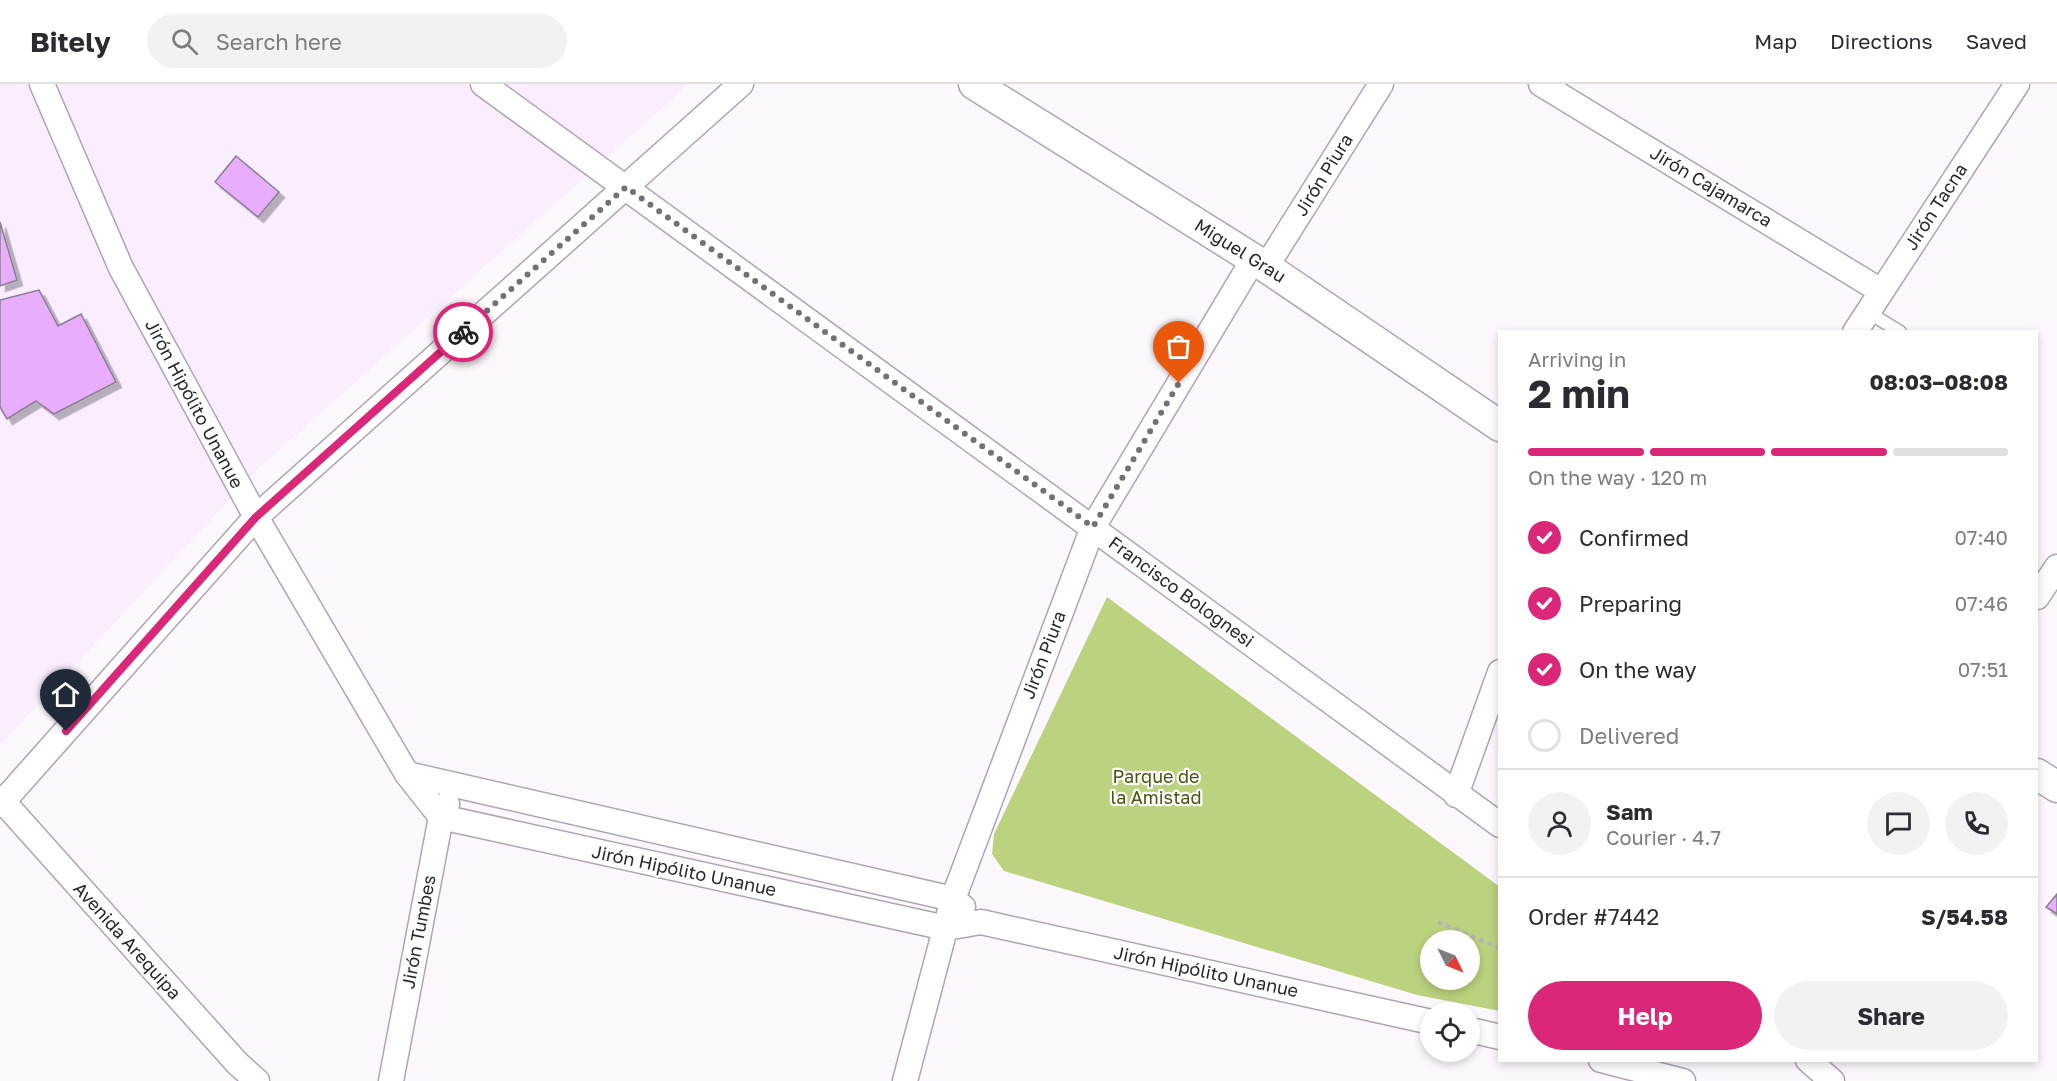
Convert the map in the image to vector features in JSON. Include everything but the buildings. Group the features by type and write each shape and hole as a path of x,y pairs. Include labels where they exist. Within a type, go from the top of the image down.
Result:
{"street":[{"name":"Jirón Hipólito Unanue","path":"42,84 121,268 256,517 407,774 441,817 946,928 981,922 1420,1020"},
{"name":"Francisco Bolognesi","path":"483,84 1498,824"},
{"path":"1,802 256,517 741,84"},
{"name":"Miguel Grau","path":"974,84 1260,263 1498,425"},
{"name":"Jirón Piura","path":"905,1081 953,898 1093,527 1260,263 1381,84"},
{"name":"Jirón Cajamarca","path":"1541,84 1881,291"},
{"name":"Jirón Tacna","path":"1862,322 2017,84"},
{"path":"2038,596 2057,567"},
{"path":"1456,795 1498,678"},
{"name":"Jirón Hipólito Unanue","path":"407,774 953,898 981,922"},
{"path":"2038,775 2057,787"},
{"name":"Jirón Tumbes","path":"391,1081 441,817 455,786"},
{"name":"Avenida Arequipa","path":"1,802 237,1063 257,1081"},
{"path":"1480,1032 1498,1037"},
{"path":"1609,1062 1683,1081"},
{"path":"1811,1062 1832,1075"}],"lane":[{"path":"1862,322 1892,330"}],"path":[{"path":"1438,922 1498,947"}],"shaded area":[{"path":"0,84 689,84 259,468 0,745"}],"green space":[{"name":"Parque de la Amistad","path":"1107,597 1498,886 1498,1011 1480,1007 1480,1002 1453,1002 1417,995 1004,871 992,854 994,834"}],"way so far":[{"path":"463,332 626,187 1093,527 1179,383"}],"route":[{"path":"66,731 256,517 463,332"}]}
